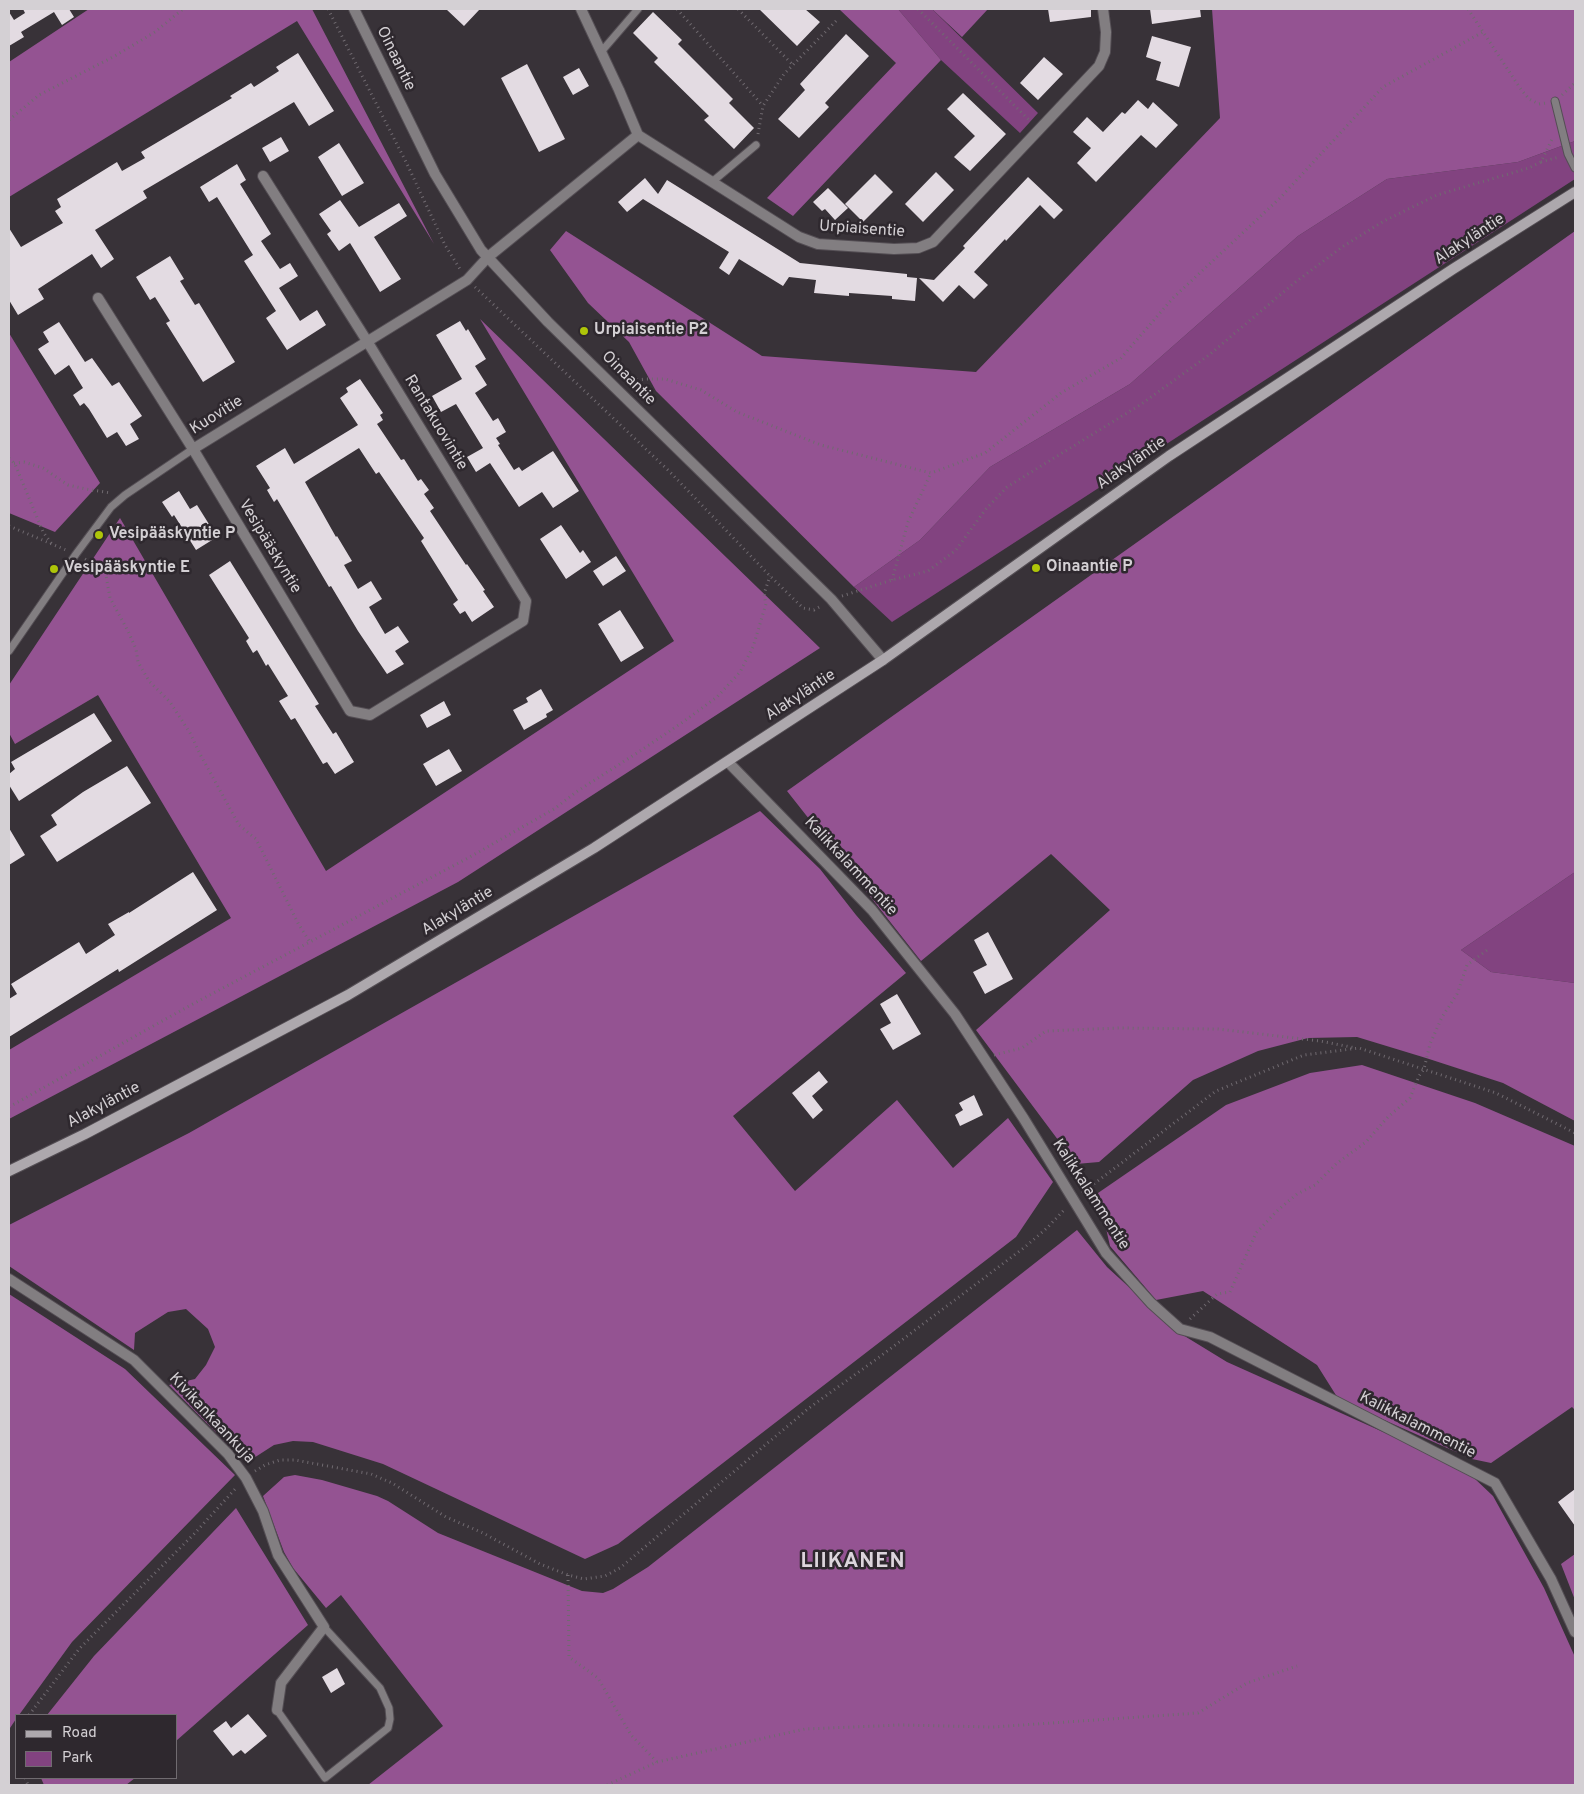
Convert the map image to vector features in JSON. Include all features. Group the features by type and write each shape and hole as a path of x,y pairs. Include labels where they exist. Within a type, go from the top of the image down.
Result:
{"main road":[{"name":"Alakyläntie","path":"9,1171 85,1134 348,995 594,848 883,660 1170,456 1453,269 1575,192"}],"street":[{"name":"Oinaantie","path":"354,9 435,174 481,250 548,322 830,599 883,660"},
{"path":"488,257 638,135 581,9"},
{"name":"Urpiaisentie","path":"638,135 799,237 818,244 894,249 918,248 933,242 1099,66 1105,52 1106,32 1102,9"},
{"name":"Rantakuovintie","path":"263,176 367,341 526,601 523,621 455,664"},
{"name":"Kuovitie","path":"193,449 467,280 488,257"},
{"name":"Vesipääskyntie","path":"98,298 193,449 350,711 370,715 455,664"},
{"name":"Kalikkalammentie","path":"728,762 872,910 955,1014 984,1057 1106,1253 1151,1303 1180,1330 1210,1337 1495,1483 1552,1579 1575,1632"},
{"name":"Kivikankaankuja","path":"9,1279 134,1360 228,1454 246,1478 263,1512 278,1555 324,1627"},
{"path":"277,1710 281,1683 324,1627"}],"lane":[{"path":"601,52 638,9"},
{"path":"1555,101 1568,154 1575,168"},
{"path":"712,182 756,144"},
{"name":"Kuovitie","path":"9,651 111,507 125,495 193,449"},
{"path":"277,1710 325,1778 388,1728 389,1708 380,1688 324,1627"}],"path":[{"path":"9,120 38,95 114,58 156,32 183,9"},
{"path":"677,9 763,106"},
{"path":"738,9 792,64"},
{"path":"918,9 1039,130"},
{"path":"1468,9 1529,98 1539,104 1555,101 1575,83"},
{"path":"756,144 763,106 792,64 838,19"},
{"path":"610,383 646,378 666,379 701,390 737,412 821,445 931,473 985,453 1061,393 1121,358 1173,298 1280,198 1383,87 1483,32"},
{"path":"1540,162 1560,122"},
{"path":"9,1107 189,1006 468,858 554,809 579,790 637,753 717,697 740,672 753,647 766,604 764,594 770,576 803,608 814,610 830,599 928,571 956,550 986,510 1007,487 1147,399 1209,355 1293,284 1342,247 1384,221 1437,195 1529,168 1540,162 1568,154"},
{"path":"9,458 14,464 43,532 52,544"},
{"path":"9,464 24,462 43,468 68,484 86,490 125,495"},
{"path":"892,580 908,522 931,473"},
{"path":"9,526 76,554 105,570 110,598 136,649 138,662 149,681 170,702 190,733 239,825 256,839 299,925 310,942"},
{"path":"1180,1330 1217,1294 1230,1292 1256,1233 1278,1210 1297,1194 1315,1185 1336,1163 1366,1142 1388,1117 1410,1098 1424,1069 1430,1044 1442,1017 1457,994 1467,965 1490,948"},
{"path":"984,1057 1022,1048 1046,1032 1118,1028 1218,1029 1320,1041 1359,1048 1496,1093 1575,1133"},
{"path":"30,1714 79,1649 194,1534 246,1478 265,1464 280,1460 296,1460 370,1474 392,1483 446,1517 483,1533 540,1564 568,1575 584,1579 595,1579 620,1568 810,1408 1025,1246 1048,1228 1073,1200 1097,1180 1216,1091 1304,1055 1359,1048"},
{"path":"568,1575 570,1657 598,1678 631,1735 658,1762"},
{"path":"608,1785 658,1762 805,1729 901,1726 993,1727 1198,1713 1247,1682 1297,1666"}],"green space":[{"path":"898,9 932,9 1038,113 1020,133 941,60"},
{"path":"1575,141 1575,179 892,622 854,587 920,540 990,467 1130,384 1298,236 1387,179 1518,162"},
{"path":"1575,872 1575,983 1491,972 1461,950"}],"shaded area":[{"path":"89,9 312,9 434,244 297,21 9,197 9,62"},
{"path":"839,9 898,9 941,60 793,216 767,198 896,63"},
{"path":"932,9 988,9 962,37"},
{"path":"1212,9 1575,9 1575,141 1518,162 1387,179 1298,236 1130,384 990,467 920,540 854,587 656,391 629,342 588,303 550,250 566,231 762,356 976,372 1220,118"},
{"path":"1575,231 1575,872 1461,950 1491,972 1575,983 1575,1121 1503,1083 1426,1058 1357,1037 1308,1038 1258,1051 1193,1080 1099,1162 1076,1164 976,1030 1110,910 1051,854 921,961 787,791"},
{"path":"480,319 820,648 458,882 9,1119 9,1050 231,918 98,695 15,744 9,733 9,685 120,518 326,871 674,641"},
{"path":"9,333 100,483 55,532 9,513"},
{"path":"760,811 820,869 856,915 906,973 733,1116 795,1191 897,1100 953,1168 1008,1118 1053,1182 1016,1237 618,1544 585,1559 383,1464 313,1442 293,1441 274,1445 246,1463 169,1385 195,1379 206,1365 215,1347 208,1329 186,1309 168,1312 135,1333 134,1350 9,1266 9,1225 189,1133"},
{"path":"1362,1065 1475,1103 1575,1146 1575,1410 1572,1407 1491,1463 1472,1459 1339,1400 1317,1365 1203,1291 1156,1300 1110,1246 1098,1193 1226,1105 1310,1073"},
{"path":"1077,1230 1107,1267 1178,1332 1227,1362 1410,1444 1473,1477 1493,1496 1544,1588 1575,1657 1575,1785 368,1785 443,1726 341,1595 326,1608 293,1568 284,1552 263,1496 284,1477 295,1475 322,1480 377,1496 438,1533 582,1591 603,1593 613,1589 648,1567"},
{"path":"9,1294 125,1369 235,1475 72,1642 20,1714 15,1714 15,1720 10,1728 9,1734"},
{"path":"236,1508 308,1625 178,1739 178,1714 48,1714 94,1656"},
{"path":"1575,1554 1575,1600 1561,1564"},
{"path":"41,1779 134,1779 126,1785 44,1785"}],"building":[{"path":"23,9 69,9 74,17 62,25 54,12 21,32 24,37 9,46 9,12 14,20 25,13"},
{"path":"446,9 480,9 464,26"},
{"path":"759,9 805,9 820,22 797,46"},
{"path":"1048,9 1091,9 1091,17 1050,22"},
{"path":"1150,9 1200,9 1201,17 1152,24"},
{"path":"653,12 682,40 678,44 733,99 729,103 754,128 734,149 704,120 709,116 654,62 658,58 633,33"},
{"path":"846,34 869,56 825,103 829,107 799,138 778,119 805,90 800,84"},
{"path":"1152,36 1191,47 1179,87 1156,80 1161,62 1146,57"},
{"path":"298,53 334,111 309,126 294,102 143,191 147,198 95,230 114,259 101,268 92,254 38,289 44,299 18,315 9,300 9,228 21,247 63,223 55,211 61,207 57,199 117,162 122,171 145,158 141,152 232,98 230,96 251,83 254,87 279,71 276,67"},
{"path":"1044,57 1063,74 1038,100 1020,83"},
{"path":"527,64 565,139 539,152 501,78"},
{"path":"579,68 589,86 573,95 563,77"},
{"path":"963,93 1006,134 970,171 954,157 975,136 947,109"},
{"path":"1138,100 1148,109 1153,102 1178,125 1156,148 1141,135 1096,182 1077,163 1091,148 1073,132 1087,117 1103,132 1122,112 1125,114"},
{"path":"281,137 289,151 270,162 262,148"},
{"path":"339,143 364,183 342,196 318,157"},
{"path":"237,164 246,180 240,184 271,234 261,241 280,269 290,263 298,276 279,288 300,321 317,310 326,325 287,350 266,318 276,311 244,261 253,255 217,197 209,202 200,187"},
{"path":"936,172 954,190 923,222 905,204"},
{"path":"875,174 893,192 863,222 845,204"},
{"path":"1028,177 1063,210 1054,219 1040,205 974,272 988,285 974,299 959,285 943,302 919,278 934,280"},
{"path":"645,178 658,194 667,180 800,263 907,274 907,277 917,278 915,301 892,299 892,296 849,293 849,296 814,293 816,280 789,277 783,286 739,259 729,275 719,268 729,252 643,199 627,212 618,202"},
{"path":"828,188 848,208 835,220 825,209 822,211 813,202"},
{"path":"340,200 359,227 399,203 407,216 374,237 401,279 380,292 350,243 339,251 327,234 331,231 319,214"},
{"path":"170,256 184,279 180,281 195,305 199,303 235,362 203,382 166,323 170,321 155,297 150,300 136,277"},
{"path":"460,321 466,331 468,329 486,359 475,366 487,385 475,393 493,421 498,418 506,432 496,438 500,444 498,445 514,470 519,467 522,471 553,451 579,491 553,508 542,492 519,507 490,463 476,472 467,457 483,448 456,404 441,412 432,396 462,379 436,335"},
{"path":"59,322 85,362 92,358 112,386 119,382 142,416 130,424 139,439 126,446 117,432 107,438 89,409 84,403 80,406 73,395 83,388 69,365 55,375 38,349 49,342 43,332"},
{"path":"360,379 383,413 380,415 383,420 377,424 401,460 404,459 418,481 421,479 429,490 424,494 434,508 430,511 485,590 483,591 494,607 472,622 465,611 460,614 453,604 458,600 421,541 424,538 379,472 376,474 359,448 311,478 305,482 352,561 344,565 358,589 371,581 382,599 369,607 385,634 398,626 409,642 395,651 404,664 387,674 331,586 329,587 277,499 274,502 267,490 270,488 256,466 285,448 294,464 358,425 340,398 348,392 346,388"},
{"path":"179,491 190,509 197,505 217,537 196,550 174,515 172,517 162,502"},
{"path":"561,525 580,553 583,550 591,562 566,579 540,539"},
{"path":"616,556 626,571 603,586 593,571"},
{"path":"230,561 319,704 315,706 333,734 336,732 354,762 335,774 327,762 323,764 295,718 291,720 279,701 288,696 257,650 253,653 246,641 249,638 209,575"},
{"path":"620,610 644,648 621,662 598,624"},
{"path":"541,689 553,710 546,714 547,717 524,730 513,710 528,702 526,698"},
{"path":"444,701 451,715 427,728 420,715"},
{"path":"94,713 112,741 19,801 9,785 9,774 15,769 11,762"},
{"path":"449,749 462,771 436,786 423,764"},
{"path":"127,766 151,803 57,862 40,836 57,825 51,815 83,792"},
{"path":"9,828 25,855 9,865"},
{"path":"193,872 217,910 119,972 118,969 9,1037 9,999 17,994 11,984 79,942 86,954 115,935 108,924 129,913"},
{"path":"988,932 1013,979 985,994 973,972 987,965 974,940"},
{"path":"897,994 921,1034 893,1050 880,1029 891,1023 880,1004"},
{"path":"819,1071 828,1082 812,1096 823,1110 813,1119 792,1093"},
{"path":"974,1095 983,1115 960,1126 955,1115 963,1110 959,1103"},
{"path":"1575,1489 1575,1526 1558,1502"},
{"path":"337,1668 345,1684 331,1693 322,1677"},
{"path":"248,1714 267,1736 245,1754 241,1750 233,1756 213,1731 226,1721 231,1728"}],"place":[{"name":"Urpiaisentie P2","path":"584,331"},
{"name":"Vesipääskyntie P","path":"99,535"},
{"name":"Oinaantie P","path":"1036,568"},
{"name":"Vesipääskyntie E","path":"54,569"}],"district":[{"name":"LIIKANEN","path":"853,1563"}]}
